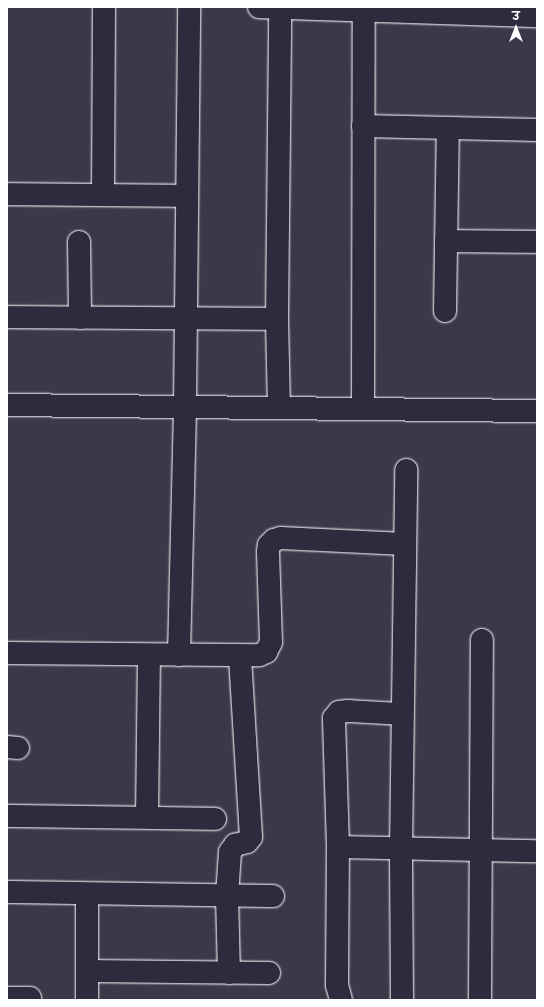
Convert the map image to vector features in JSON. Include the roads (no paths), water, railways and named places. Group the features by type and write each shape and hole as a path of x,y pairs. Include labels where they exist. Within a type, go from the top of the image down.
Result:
{"street":[{"path":"103,195 104,7"},
{"path":"179,655 186,407 189,7"},
{"path":"279,408 273,7 537,16"},
{"path":"363,409 364,9"},
{"path":"363,126 537,130"},
{"path":"445,311 448,128"},
{"path":"7,194 187,196"},
{"path":"446,241 537,242"},
{"path":"79,242 80,318"},
{"path":"7,317 277,319"},
{"path":"7,405 537,411"},
{"path":"402,1000 402,714 406,470"},
{"path":"7,653 259,655 269,647 268,552 269,545 274,540 281,538 404,544"},
{"path":"480,1000 482,640"},
{"path":"147,817 149,655"},
{"path":"229,973 227,896 230,852 236,845 247,842 251,837 240,655"},
{"path":"341,1000 337,985 338,847 334,718 339,712 348,711 402,714"},
{"path":"7,816 215,819"},
{"path":"338,847 537,851"},
{"path":"7,892 273,896"},
{"path":"87,894 87,1000"},
{"path":"87,971 269,973"},
{"path":"7,998 30,998"}]}
